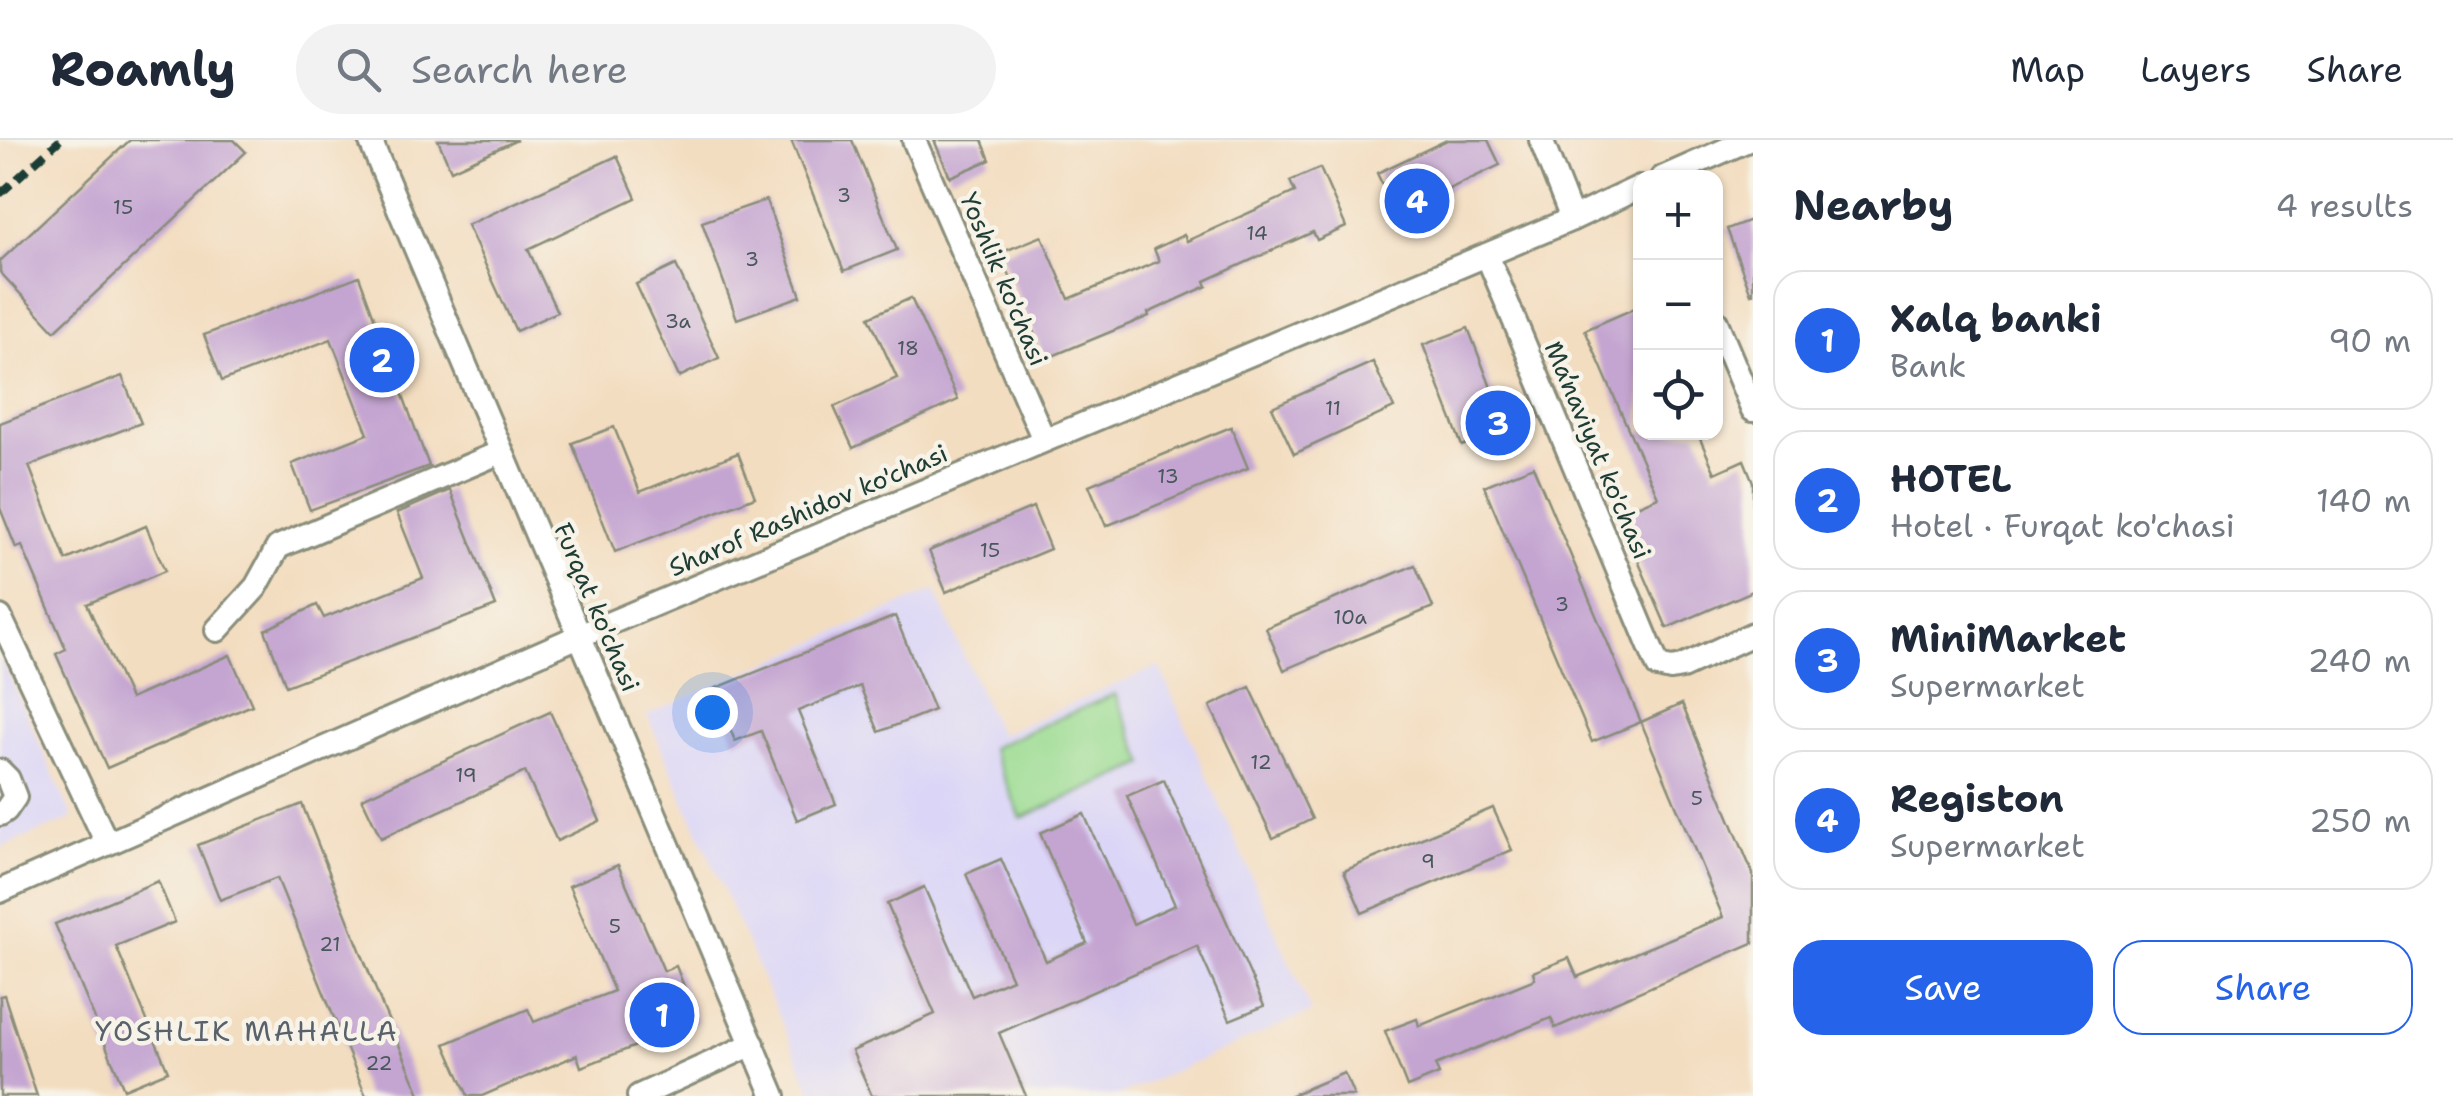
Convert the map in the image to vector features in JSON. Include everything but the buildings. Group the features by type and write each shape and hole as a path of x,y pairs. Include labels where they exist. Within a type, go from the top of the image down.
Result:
{"street":[{"name":"Furqat ko'chasi","path":"370,140 774,1096"},
{"name":"Yoshlik ko'chasi","path":"914,140 1044,440"},
{"path":"1541,140 1572,219"},
{"path":"1680,170 1748,140"},
{"name":"Sharof Rashidov ko'chasi","path":"0,891 579,636 1633,190"},
{"name":"Ma’naviyat ko'chasi","path":"1487,255 1658,666 1682,666 1753,634"},
{"path":"1723,339 1753,410"},
{"path":"217,630 256,587 278,547 502,452"},
{"path":"0,617 107,843"},
{"path":"0,771 15,797 0,814"},
{"path":"639,1096 753,1044"}],"shaded area":[{"path":"935,590 999,735 1159,666 1311,1012 1117,1096 814,1096 647,715"},
{"path":"0,656 73,818 0,848"}],"green space":[{"path":"1115,694 1145,764 1021,818 991,748"}],"railway":[{"path":"0,194 60,140"}],"place":[{"name":"Registon","path":"1417,201"},
{"name":"HOTEL","path":"382,360"},
{"name":"MiniMarket","path":"1498,423"},
{"name":"Xalq banki","path":"662,1015"}],"district":[{"name":"YOSHLIK MAHALLA","path":"247,1031"}]}
